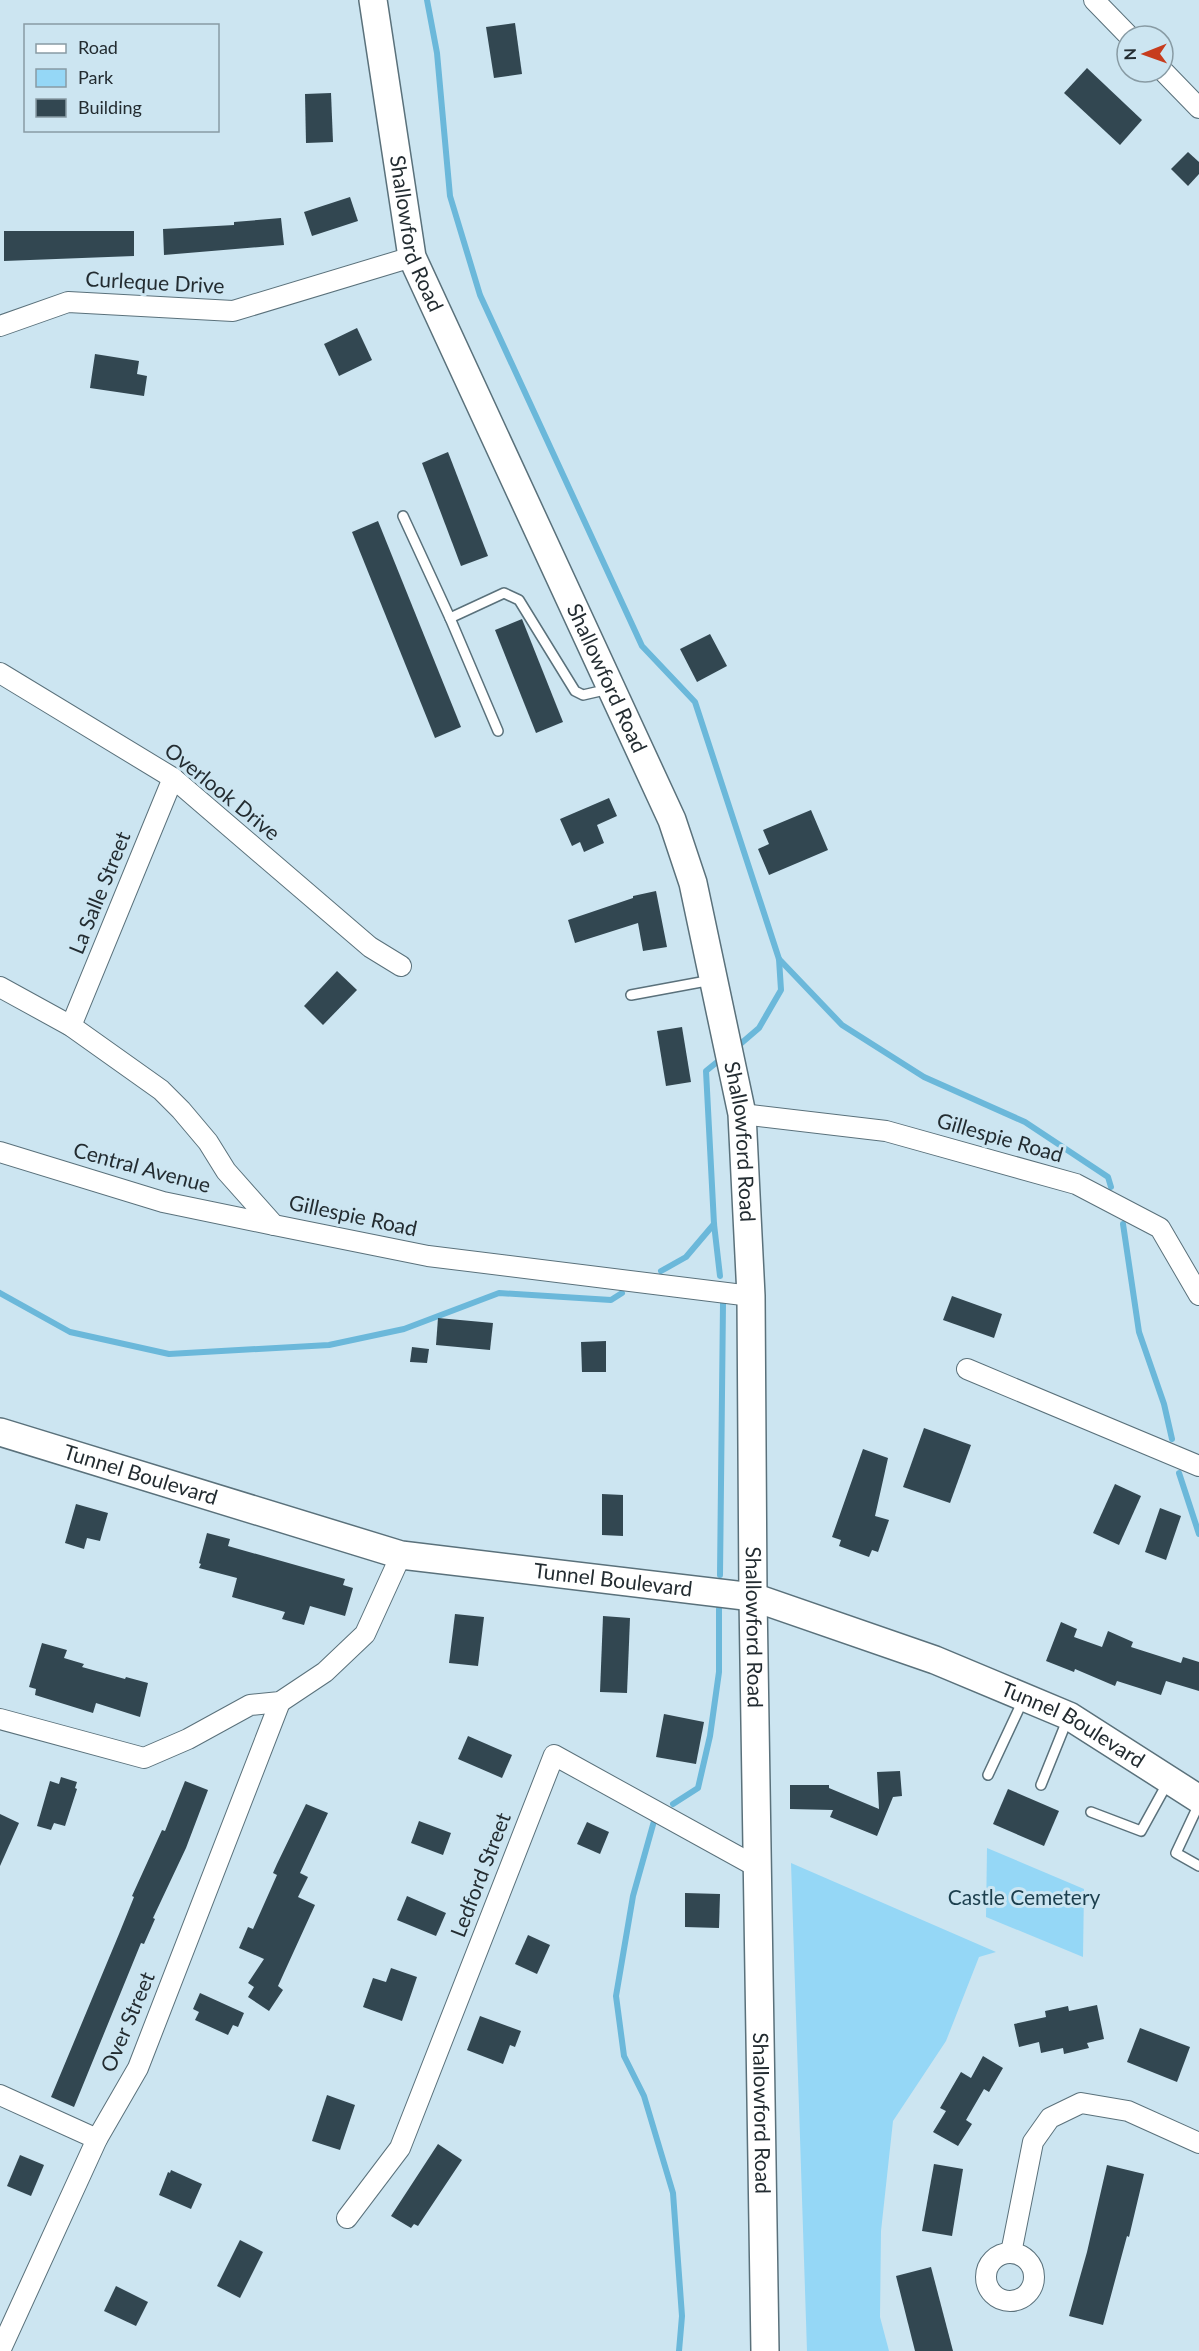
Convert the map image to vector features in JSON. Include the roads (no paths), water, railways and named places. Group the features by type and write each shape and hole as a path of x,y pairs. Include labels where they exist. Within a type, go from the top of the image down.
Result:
{"street":[{"name":"Shallowford Road","path":"373,0 412,257 672,820 693,884 742,1114 751,1296 753,1597 765,2351"},
{"path":"1094,0 1117,24"},
{"path":"1175,83 1199,108"},
{"name":"Curleque Drive","path":"0,326 68,302 233,311 412,257"},
{"name":"Overlook Drive","path":"0,673 173,778 370,947 400,966"},
{"name":"La Salle Street","path":"71,1026 173,778"},
{"name":"Gillespie Road","path":"0,987 71,1026 161,1090 208,1142 226,1171 274,1225 428,1256 751,1296"},
{"name":"Gillespie Road","path":"742,1114 886,1131 1076,1184 1160,1228 1199,1295"},
{"name":"Central Avenue","path":"0,1152 163,1202 274,1225"},
{"path":"968,1369 1199,1466"},
{"name":"Tunnel Boulevard","path":"0,1432 401,1555 753,1597 935,1660 1069,1716 1199,1799"},
{"path":"0,1719 144,1758 250,1705 280,1702 325,1672 364,1634 401,1555"},
{"name":"Over Street","path":"0,2351 97,2139 138,2068 280,1702"},
{"name":"Ledford Street","path":"347,2218 400,2148 554,1755 757,1867"},
{"path":"0,2095 97,2139"},
{"path":"1011,2253 1033,2142 1050,2118 1081,2103 1128,2111 1199,2143"}],"lane":[{"path":"403,516 498,731"},
{"path":"450,618 504,593 519,600 574,691 583,695 612,688"},
{"path":"631,995 715,980"},
{"path":"988,1775 1024,1697"},
{"path":"1041,1785 1069,1716"},
{"path":"1091,1812 1142,1831 1169,1780"},
{"path":"1199,1804 1176,1853 1199,1866"}],"waterway":[{"path":"427,0 437,53 450,196 480,295 642,646 695,702 779,959 781,990 759,1028 738,1046"},
{"path":"779,959 842,1025 924,1077 1025,1122 1108,1177 1111,1187"},
{"path":"720,1276 714,1224 706,1071 722,1058"},
{"path":"661,1271 686,1257 714,1224"},
{"path":"1123,1224 1139,1332 1164,1404 1172,1439"},
{"path":"0,1293 70,1332 169,1354 329,1345 404,1329 499,1293 611,1300 622,1293"},
{"path":"720,1575 723,1303"},
{"path":"1179,1473 1199,1534"},
{"path":"673,1804 698,1788 710,1736 719,1672 719,1609"},
{"path":"656,1814 633,1896 616,1996 624,2056 644,2096 673,2193 682,2316 679,2351"}],"park label":[{"name":"Castle Cemetery","path":"1024,1898"}]}
